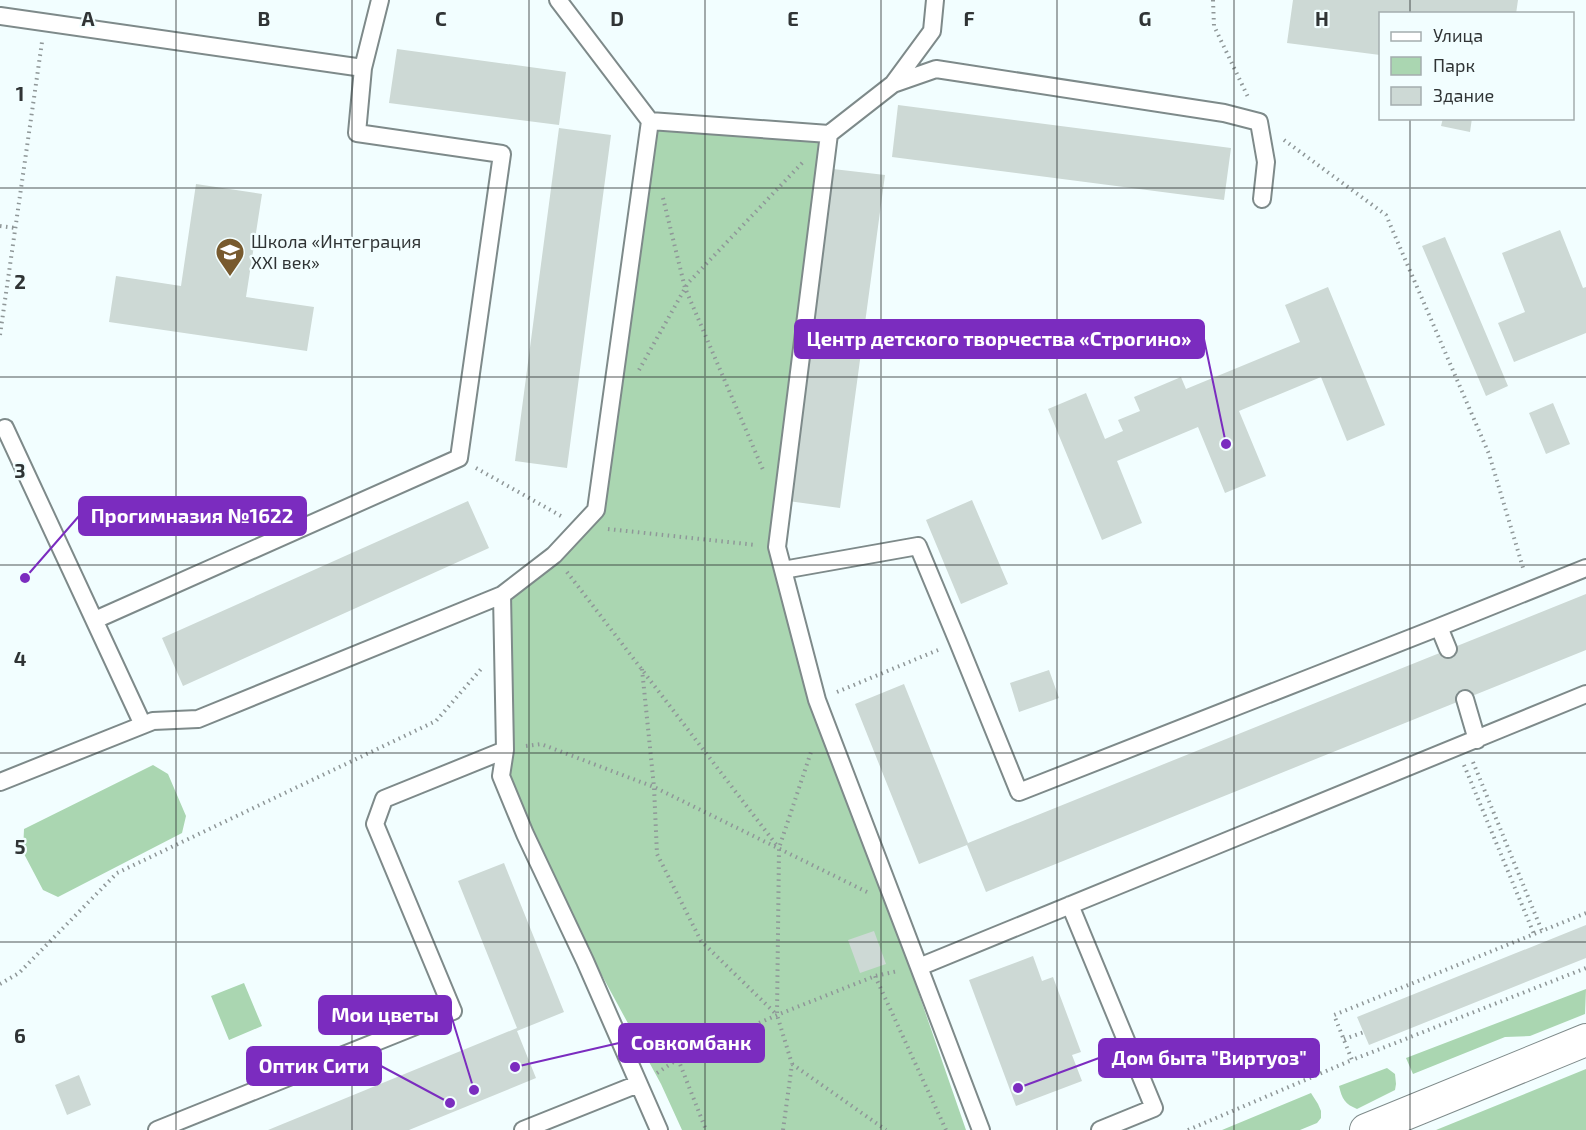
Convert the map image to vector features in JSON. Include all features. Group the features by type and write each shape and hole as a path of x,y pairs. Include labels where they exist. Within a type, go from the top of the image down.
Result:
{"street":[{"path":"1365,1130 1586,1040"}],"lane":[{"path":"95,620 459,458 502,154 357,133 363,68 380,0"},
{"path":"0,782 153,721 198,719 502,595 554,555 596,510 650,121 558,0"},
{"path":"650,121 830,134 893,84 932,31 935,0"},
{"path":"0,16 363,68"},
{"path":"893,84 936,69 1224,113 1259,122 1266,162 1262,199"},
{"path":"830,134 777,547 820,708 981,1130"},
{"path":"5,428 143,725"},
{"path":"783,570 918,546 1019,792 1586,568"},
{"path":"502,595 505,750 501,776 659,1130"},
{"path":"1439,627 1448,650"},
{"path":"919,967 1586,694"},
{"path":"1465,699 1467,744"},
{"path":"157,1130 453,1011 375,824 384,799 505,750"},
{"path":"1070,905 1154,1108 1100,1130"},
{"path":"523,1130 638,1084"}],"path":[{"path":"1213,0 1214,26 1259,122 1386,215 1489,454 1530,591"},
{"path":"0,335 44,23"},
{"path":"635,377 688,283 830,134"},
{"path":"645,155 664,176 661,188 685,288 782,514"},
{"path":"0,226 15,228"},
{"path":"459,458 580,526 777,547"},
{"path":"554,555 779,848"},
{"path":"783,1130 792,1064 777,1015 779,848 820,708 958,642"},
{"path":"0,984 19,974 117,873 436,721 503,643"},
{"path":"642,669 654,787 657,854 701,941 777,1015"},
{"path":"505,750 541,744 654,787 896,907"},
{"path":"1467,744 1542,931"},
{"path":"1467,744 1533,934"},
{"path":"1352,1060 1334,1015 1586,913"},
{"path":"638,1084 678,1059 777,1015 875,976 919,967"},
{"path":"1188,1130 1352,1060 1586,969"},
{"path":"875,976 946,1130"},
{"path":"1344,1040 1364,1032"},
{"path":"678,1059 706,1130"},
{"path":"792,1064 886,1130"}],"green space":[{"path":"650,121 829,134 777,547 817,700 966,1130 682,1130 661,1084 525,834 501,776 502,595 596,510"},
{"path":"153,765 168,774 186,816 182,833 58,897 43,890 23,852 24,829"},
{"path":"244,983 262,1026 229,1040 211,996"},
{"path":"1586,989 1585,1014 1530,1036 1505,1037 1413,1074 1406,1058"},
{"path":"1387,1068 1395,1074 1395,1090 1357,1109 1350,1105 1341,1094 1339,1086"},
{"path":"1586,1069 1586,1130 1436,1130"},
{"path":"1311,1093 1321,1111 1321,1118 1317,1123 1300,1130 1222,1130"}],"building":[{"path":"1293,0 1518,0 1516,12 1379,12 1379,55 1287,43"},
{"path":"397,49 566,72 559,125 389,103"},
{"path":"898,105 1231,148 1224,200 892,157"},
{"path":"1442,120 1472,120 1470,132 1441,126"},
{"path":"559,128 611,135 567,468 515,461"},
{"path":"833,169 885,175 840,508 788,501"},
{"path":"196,184 262,194 246,297 314,307 307,351 109,322 116,276 181,286"},
{"path":"1560,230 1583,288 1586,287 1586,333 1514,362 1498,323 1525,312 1502,253"},
{"path":"1445,237 1508,386 1486,396 1422,246"},
{"path":"1328,287 1385,425 1347,441 1321,377 1239,411 1266,476 1225,493 1198,427 1117,461 1142,523 1102,540 1048,409 1086,393 1105,439 1123,431 1118,420 1140,411 1134,397 1181,377 1186,389 1300,342 1285,305"},
{"path":"1553,403 1570,444 1546,454 1529,413"},
{"path":"972,500 1008,584 961,604 926,520"},
{"path":"468,501 489,548 183,686 162,638"},
{"path":"1586,594 1586,650 986,892 967,845 919,864 855,704 904,684 968,843"},
{"path":"1049,670 1059,698 1019,712 1010,683"},
{"path":"504,863 564,1012 517,1031 536,1078 409,1130 268,1130 517,1028 458,881"},
{"path":"1586,925 1586,958 1369,1045 1357,1017"},
{"path":"874,931 886,964 860,973 848,940"},
{"path":"1033,956 1042,981 1053,977 1081,1052 1072,1055 1082,1081 1016,1106 969,980"},
{"path":"79,1075 91,1105 67,1115 55,1085"}],"place":[{"name":"Школа «Интеграция XXI век»","path":"230,278"},
{"name":"Центр детского творчества «Строгино»","path":"1226,444"},
{"name":"Прогимназия №1622","path":"25,578"},
{"name":"Совкомбанк","path":"515,1067"},
{"name":"Дом быта \"Виртуоз\"","path":"1018,1088"},
{"name":"Мои цветы","path":"474,1090"},
{"name":"Оптик Сити","path":"450,1103"}]}
